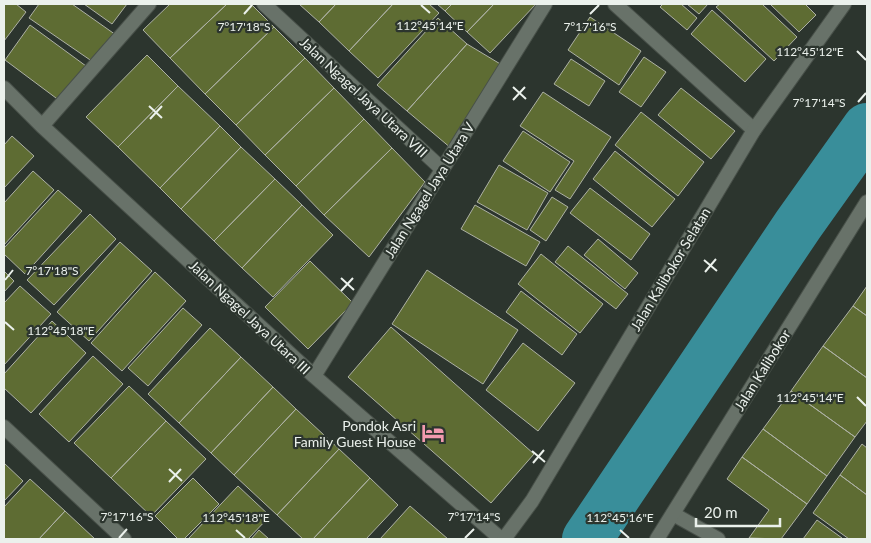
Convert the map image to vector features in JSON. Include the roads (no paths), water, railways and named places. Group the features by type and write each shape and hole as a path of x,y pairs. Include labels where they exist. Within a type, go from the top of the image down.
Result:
{"street":[{"path":"42,126 149,4"},
{"name":"Jalan Ngagel Jaya Utara VIII","path":"264,4 442,169"},
{"name":"Jalan Ngagel Jaya Utara V","path":"314,376 545,4"},
{"path":"615,4 754,130"},
{"name":"Jalan Kalibokor Selatan","path":"503,539 532,501 754,130 844,4"},
{"name":"Jalan Ngagel Jaya Utara III","path":"4,88 42,126 314,376 503,539"},
{"name":"Jalan Kalibokor","path":"657,539 867,202"},
{"path":"4,426 124,539"},
{"path":"673,514 718,539"}],"waterway":[{"path":"587,539 798,225 867,128"}],"place":[{"name":"Pondok Asri Family Guest House","path":"433,433"}]}
